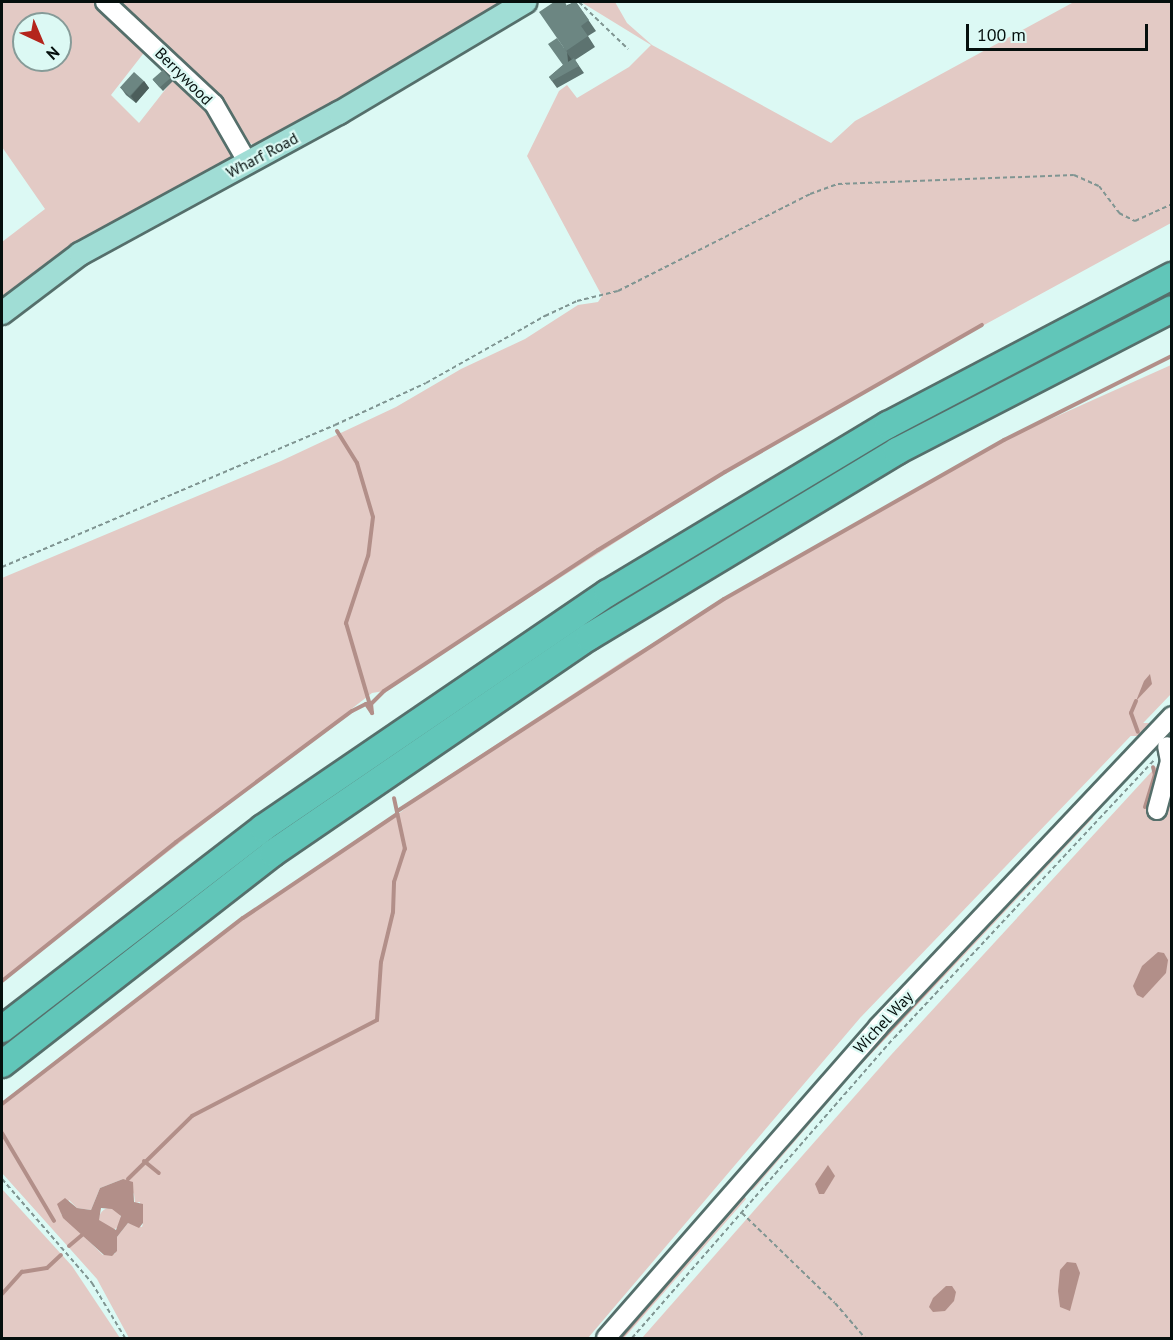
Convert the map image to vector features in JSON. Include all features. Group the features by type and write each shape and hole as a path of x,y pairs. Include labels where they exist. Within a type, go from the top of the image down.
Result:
{"highway":[{"path":"2,1029 282,815 590,605 888,425 1172,276"},
{"path":"2,1064 273,853 589,637 897,451 1172,309"}],"main road":[{"name":"Wharf Road","path":"2,313 80,254 452,48 525,2"}],"street":[{"name":"Berrywood","path":"105,2 214,104 248,163"},
{"name":"Wichel Way","path":"606,1338 878,1027 1172,716"},
{"path":"1157,810 1170,761 1167,746"}],"path":[{"path":"579,2 628,49"},
{"path":"2,567 334,426 426,383 545,316 577,302 618,291 810,194 838,184 1074,175 1099,186 1119,213 1135,221 1172,204"},
{"path":"632,1338 894,1038 1167,746"},
{"path":"2,1179 92,1283 125,1338"},
{"path":"742,1213 836,1303 865,1338"}],"shaded area":[{"path":"2,2 97,2 150,45 111,95 139,123 179,72 232,140 230,160 55,258 2,300 2,242 45,209 2,147"},
{"path":"110,2 507,2 369,85 256,146 240,138"},
{"path":"581,2 615,2 627,23 652,45 831,143 855,121 1072,3 1171,2 1171,223 876,384 725,472 384,691 372,693 2,981 2,578 281,461 396,407 461,369 525,339 578,305 598,302 602,296 527,156 559,91 567,85 577,98 629,67 651,45"},
{"path":"1171,365 1171,694 860,1018 588,1338 129,1338 97,1279 2,1173 2,1102 243,918 397,815 436,784 628,658 832,536 1004,440","holes":["123,1179 134,1194 135,1203 140,1202 142,1227 128,1223 117,1237 115,1254 103,1255 61,1214 69,1200 77,1208 91,1210 100,1188"]},
{"path":"1150,674 1152,684 1136,701 1144,681"},
{"path":"1061,723 1171,723 1171,736 1061,736"},
{"path":"1165,757 1171,784 1171,1338 642,1338 891,1055"},
{"path":"1089,811 1093,818 857,1069 753,1190 745,1188"},
{"path":"1158,952 1164,953 1168,960 1166,973 1143,998 1137,995 1133,986 1142,966"},
{"path":"828,1165 835,1176 824,1194 819,1194 815,1184"},
{"path":"123,1179 133,1182 134,1202 143,1204 143,1223 139,1228 128,1223 117,1237 117,1251 112,1256 104,1255 63,1218 57,1204 65,1198 77,1208 91,1210 100,1188","holes":["101,1208 112,1209 121,1216 116,1230 99,1220"]},
{"path":"2,1189 72,1266 120,1338 2,1338"},
{"path":"742,1192 746,1199 624,1338 616,1338"},
{"path":"110,1208 118,1211 121,1219 118,1227 110,1230 102,1227 99,1219 102,1211"},
{"path":"1067,1262 1076,1263 1080,1273 1070,1311 1060,1307 1058,1291 1060,1270"},
{"path":"946,1286 952,1286 956,1292 954,1301 945,1311 933,1312 929,1307 933,1298"}],"building":[{"path":"554,2 565,2 567,6 576,2 589,20 581,26 588,36 566,51 539,12"},
{"path":"557,38 567,52 568,62 574,58 579,66 552,81 549,77 563,65 548,44"},
{"path":"163,70 170,78 160,87 152,79"},
{"path":"134,72 144,81 130,96 120,88"}],"waterway":[{"path":"372,713 371,704 384,691 598,550 725,472 982,325"},
{"path":"399,810 724,599 1004,440 1172,356"},
{"path":"337,431 357,463 373,517 368,556 346,623 370,705"},
{"path":"1136,701 1131,713 1138,732"},
{"path":"2,981 176,842 352,711 366,704 372,713"},
{"path":"1101,804 1152,750"},
{"path":"1145,807 1155,775 1153,767"},
{"path":"128,1179 192,1116 377,1020 381,962 393,912 394,882 405,849 394,798"},
{"path":"2,1104 243,918 397,814"},
{"path":"840,1084 1009,902"},
{"path":"2,1133 54,1221"},
{"path":"750,1188 782,1150"},
{"path":"144,1161 159,1173"},
{"path":"620,1338 743,1196"},
{"path":"69,1246 82,1235"},
{"path":"2,1294 22,1272 47,1268 61,1255"}]}
